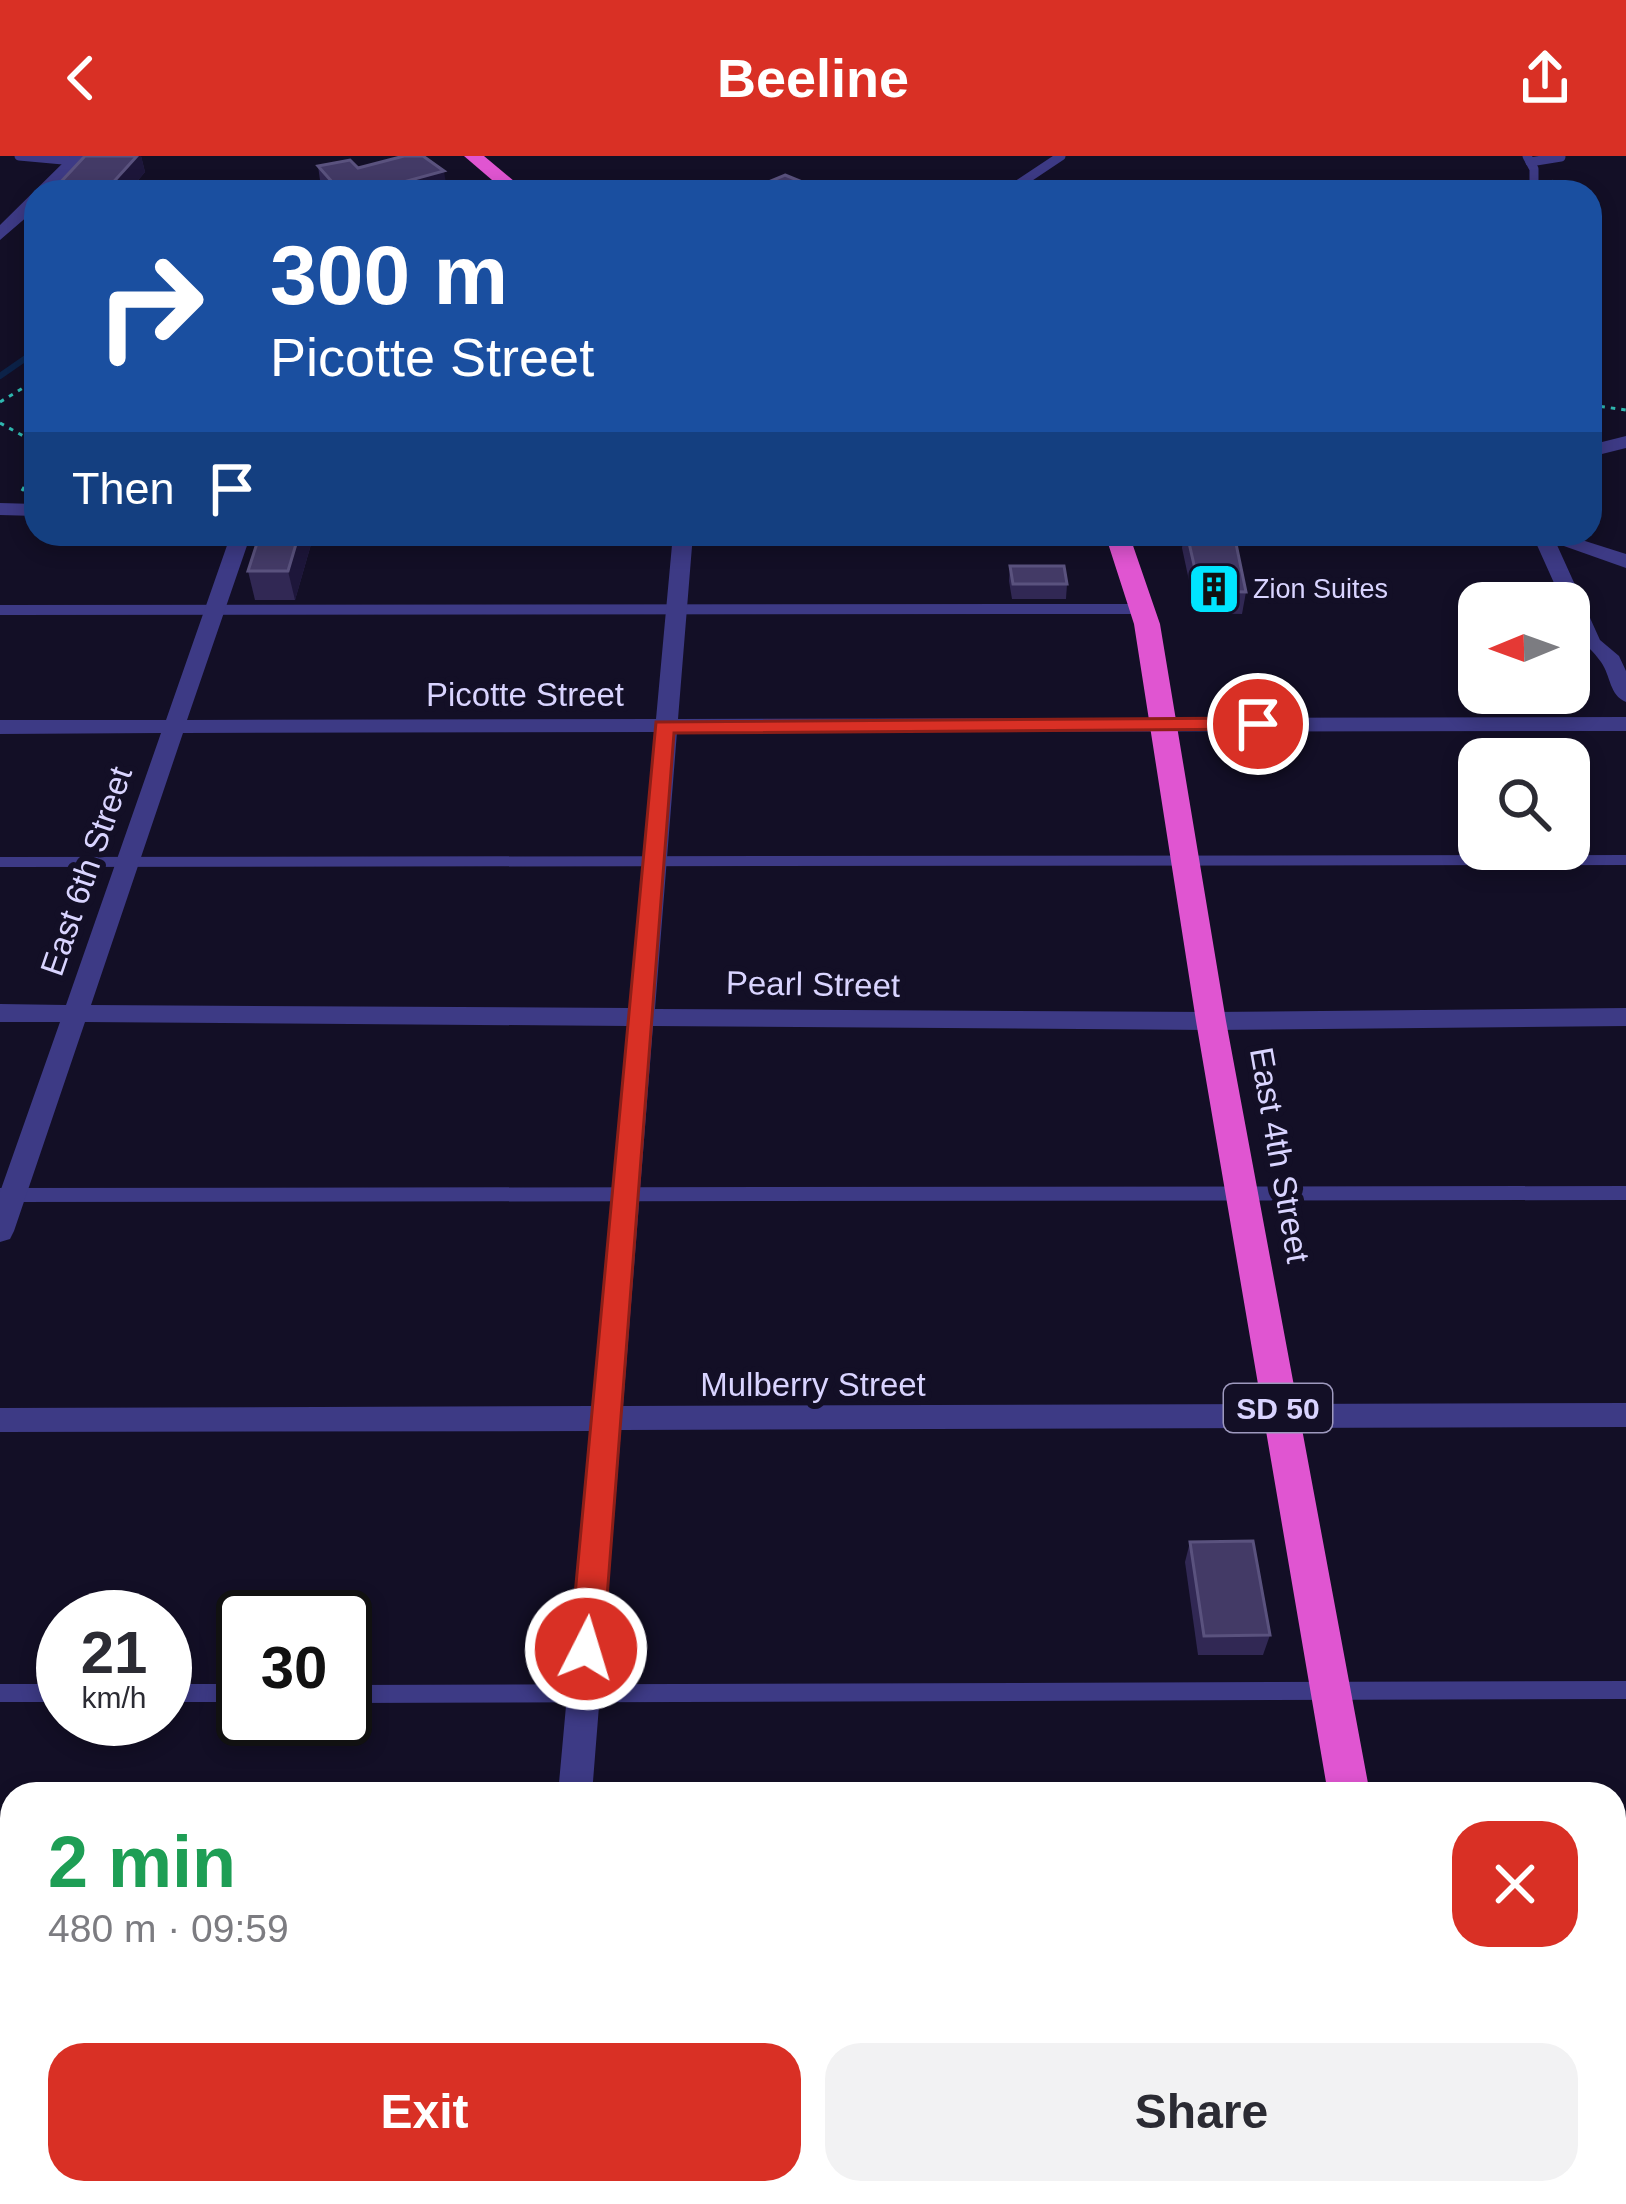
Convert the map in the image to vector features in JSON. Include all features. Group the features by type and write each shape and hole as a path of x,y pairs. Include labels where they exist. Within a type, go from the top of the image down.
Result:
{"highway":[{"path":"473,156 503,180"},
{"name":"East 4th Street","path":"1122,546 1143,609 1280,1420 1347,1782"}],"street":[{"path":"55,180 77,159"},
{"path":"0,234 24,211"},
{"name":"East 6th Street","path":"0,1232 6,1195 76,1012 238,546"},
{"path":"576,1782 682,546"},
{"path":"1547,546 1591,643 1609,656 1626,696"},
{"path":"1579,546 1626,561"},
{"path":"1609,656 1626,635"},
{"name":"Picotte Street","path":"0,727 1626,724"},
{"name":"Pearl Street","path":"0,1012 1211,1021 1626,1017"},
{"name":"Mulberry Street","path":"0,1420 1280,1420 1626,1415"}],"lane":[{"path":"19,156 77,159"},
{"path":"1025,180 1061,156"},
{"path":"1528,159 1561,158"},
{"path":"0,610 1143,609"},
{"path":"0,862 1626,860"},
{"path":"6,1195 1626,1193"},
{"path":"372,1694 1626,1690"},
{"path":"0,1693 36,1693"}],"building":[{"path":"85,156 137,156 115,180 63,180"},
{"path":"423,156 444,171 411,180 330,180 318,166 350,160 358,168"},
{"path":"256,546 295,546 288,571 248,571"},
{"path":"1190,546 1236,546 1246,592 1200,591"},
{"path":"1010,566 1064,566 1067,584 1013,584"},
{"path":"1253,1541 1270,1635 1204,1636 1190,1542"}],"waterway":[{"path":"0,376 24,359"}],"place":[{"name":"Zion Suites","path":"1214,589"}],"route":[{"path":"586,1649 663,727 1258,724"}]}
